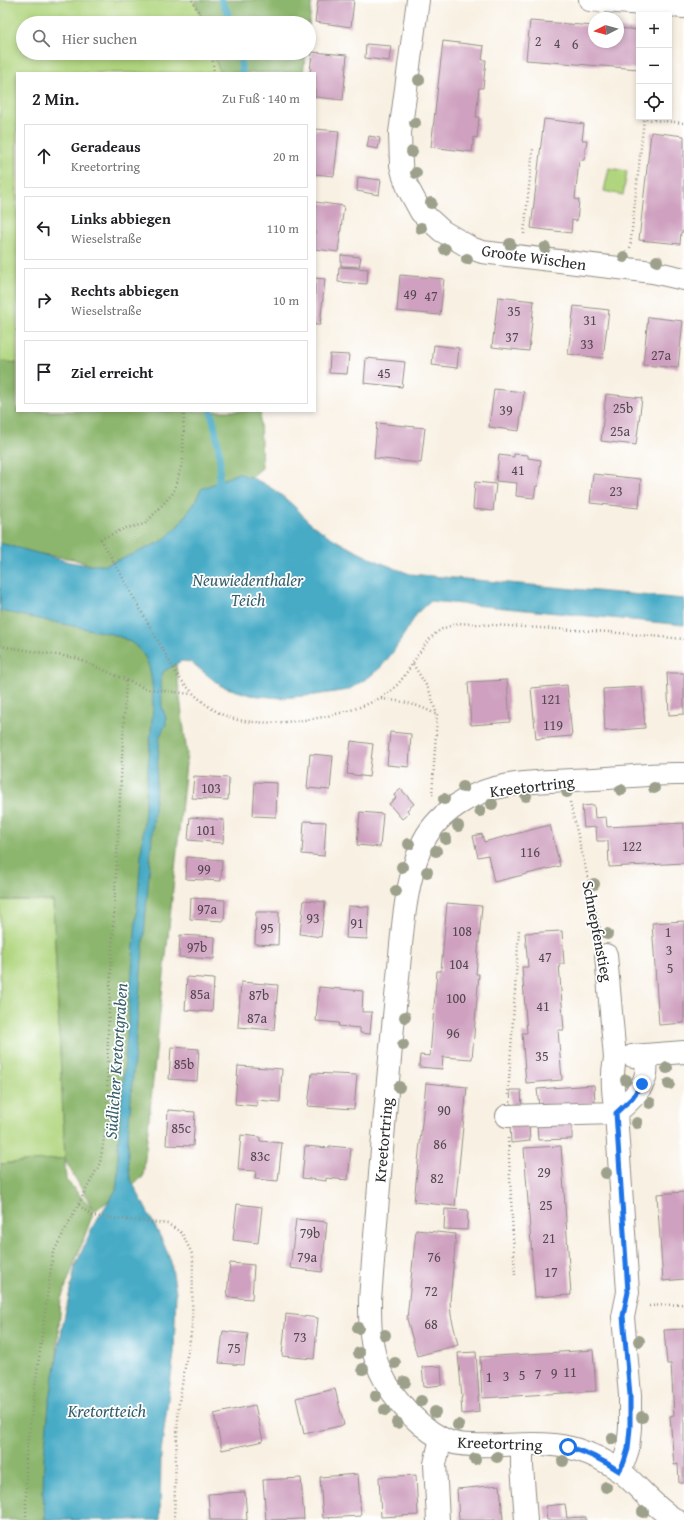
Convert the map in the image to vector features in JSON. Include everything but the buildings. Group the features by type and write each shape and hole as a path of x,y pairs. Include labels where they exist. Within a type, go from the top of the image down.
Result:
{"street":[{"name":"Groote Wischen","path":"418,0 399,149 404,177 421,212 442,231 482,252 653,272 684,279"},
{"path":"590,0 684,7"},
{"name":"Kreetortring","path":"676,1520 657,1507 619,1471 596,1457 579,1450 553,1445 471,1445 455,1443 441,1438 419,1422 386,1384 376,1360 373,1346 370,1330 370,1300 389,1060 410,881 421,848 430,829 442,817 470,797 503,786 684,774"},
{"name":"Schnepfenstieg","path":"606,955 615,1058 612,1073 612,1087 616,1113 628,1292 623,1316 630,1395 630,1428 628,1449 624,1462 619,1471"},
{"path":"615,1058 684,1052"},
{"path":"507,1116 616,1113 632,1098 642,1084 646,1073 646,1055"},
{"path":"438,1520 435,1464 441,1438"},
{"path":"522,1445 526,1520"}],"path":[{"path":"192,0 200,16"},
{"path":"213,60 214,72"},
{"path":"630,250 644,119 684,123"},
{"path":"524,235 533,149"},
{"path":"184,412 183,461 173,493 145,524 126,528 101,539 177,675 193,694 206,706 226,716 250,722 277,722 328,716 368,704 380,699 394,688 427,642 439,631 458,623 608,632 684,639"},
{"path":"0,646 76,658 147,690 193,694"},
{"path":"412,664 429,690 437,715 432,795 442,817"},
{"path":"26,1520 26,1454 53,1253 100,1163 107,1121 108,1030 126,680"},
{"path":"380,699 400,701 422,706 437,715"},
{"name":"Schnepfenstieg","path":"569,798 606,955"},
{"path":"79,1205 92,1216 168,1224 182,1233 193,1256 192,1327 179,1402 174,1520"},
{"path":"625,1307 684,1304"}],"green space":[{"path":"0,0 195,0 201,16 16,16 16,60 215,60 220,72 16,72 16,363 0,361"},
{"path":"195,0 312,0 310,16 201,16"},
{"path":"215,60 305,60 303,72 220,72"},
{"path":"609,168 627,171 623,195 604,191"},
{"path":"0,361 16,363 16,412 261,412 262,468 128,578 73,559 0,548"},
{"path":"0,589 174,649 187,754 143,1177 94,1211 61,1299 45,1520 0,1520 0,1164 65,1158 53,901 0,900","holes":["65,1160 93,1209 66,1180"]},
{"path":"0,900 53,901 65,1159 0,1164"}],"water":[{"path":"238,473 255,479 275,490 295,507 311,524 339,542 385,565 410,574 684,599 684,625 430,601 418,612 393,652 381,667 369,677 348,690 281,698 250,695 221,686 191,662 181,661 163,672 161,681 162,706 166,718 166,724 160,736 128,1136 130,1178 162,1240 171,1262 176,1292 174,1354 161,1452 160,1520 45,1520 43,1493 44,1457 49,1405 63,1324 75,1267 93,1226 116,1190 118,1173 118,1146 153,693 152,681 147,661 135,645 125,639 112,634 0,611 0,543 70,562 87,565 105,565 162,541 176,528 194,504 201,489"}],"waterway":[{"path":"221,0 228,16"},
{"path":"241,60 242,72"},
{"path":"211,412 220,460 217,490"}],"route":[{"path":"568,1447 596,1457 619,1471 624,1462 628,1449 630,1428 630,1395 623,1316 628,1292 616,1113 632,1098 642,1084"}],"water label":[{"name":"Neuwiedenthaler Teich","path":"248,590"},
{"name":"Südlicher Kretortgraben","path":"116,1061"},
{"name":"Kretortteich","path":"107,1411"}]}
